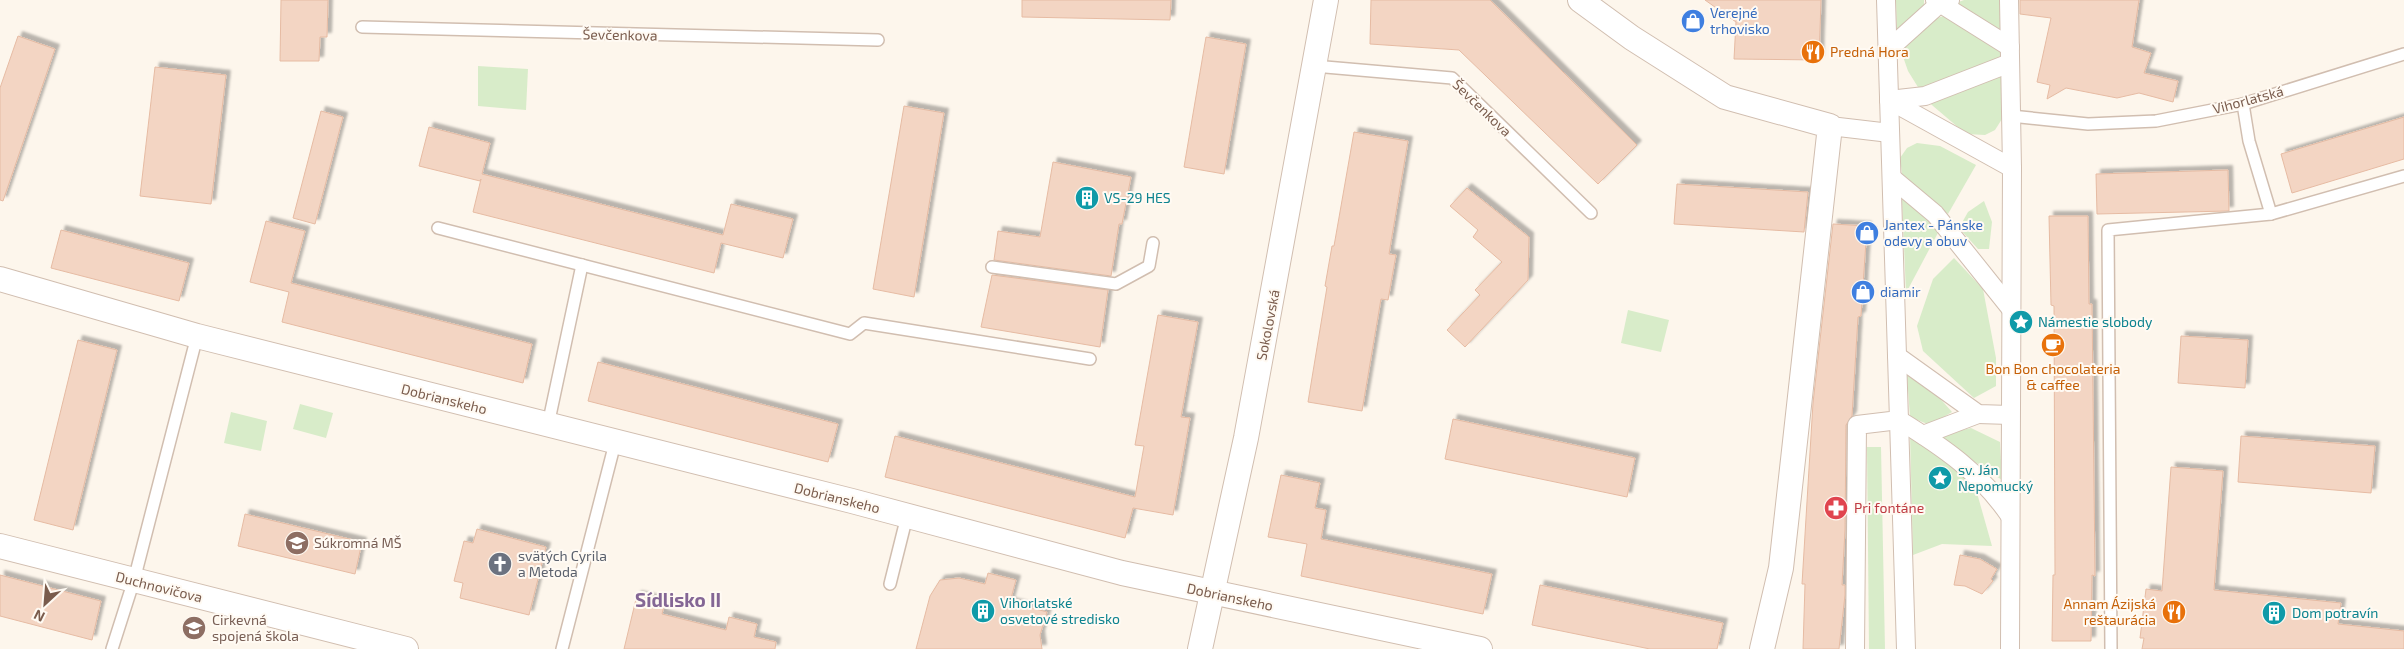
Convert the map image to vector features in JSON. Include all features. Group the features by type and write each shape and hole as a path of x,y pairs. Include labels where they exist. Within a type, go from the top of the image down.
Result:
{"street":[{"name":"Sokolovská","path":"1200,649 1246,438 1326,0"},
{"path":"1580,0 1632,38 1725,96 1830,126 1890,133"},
{"path":"1886,0 1906,649"},
{"path":"2009,0 2012,168 2010,649"},
{"path":"1888,50 1942,1 2010,55"},
{"path":"1890,100 1925,96 2010,55"},
{"path":"1890,100 2012,168"},
{"path":"1762,649 1781,568 1830,126"},
{"path":"1892,178 1935,214 2011,309"},
{"name":"Dobrianskeho","path":"0,279 197,336 907,516 1122,573 1480,649"},
{"path":"1897,356 1978,414"},
{"path":"1923,435 1978,414 2010,415"},
{"path":"1855,649 1857,425 1899,420 1951,453 1994,492 2010,516"},
{"name":"Duchnovičova","path":"0,546 406,649"}],"lane":[{"name":"Ševčenkova","path":"362,27 878,40"},
{"name":"Vihorlatská","path":"2011,116 2088,124 2156,121 2243,104 2404,54"},
{"name":"Ševčenkova","path":"1314,66 1452,78 1591,213"},
{"path":"2243,104 2249,141 2271,214"},
{"path":"2111,649 2108,230 2271,214 2404,176"},
{"path":"438,228 850,334 864,323 1090,359"},
{"path":"992,267 1116,284 1149,266 1153,242"},
{"path":"548,425 582,266"},
{"path":"112,649 134,580 197,336"},
{"path":"562,649 615,443"},
{"path":"890,584 907,516"}],"green space":[{"path":"1896,0 1924,0 1924,7 1897,33"},
{"path":"1964,0 2000,0 2000,35 1953,4"},
{"path":"1947,15 2000,47 2000,60 1921,92 1908,71 1899,45 1933,17 1937,18"},
{"path":"478,66 528,69 526,110 478,106"},
{"path":"2001,71 2002,119 1995,130 1985,135 1966,134 1926,100"},
{"path":"1917,143 1940,146 1976,165 1948,214 1902,174 1900,158 1907,148"},
{"path":"1902,199 1923,213 1940,229 1906,293"},
{"path":"1984,201 1992,222 1989,249 1978,249 1959,228 1968,212"},
{"path":"1954,258 1983,289 1996,358 1996,386 1974,398 1923,351 1917,326 1933,279"},
{"path":"1628,310 1669,320 1661,352 1621,343"},
{"path":"1907,375 1929,386 1952,412 1930,425 1910,417"},
{"path":"300,404 333,413 326,438 293,429"},
{"path":"231,412 267,421 261,451 224,443"},
{"path":"1971,428 2000,442 2002,480 1936,436"},
{"path":"1910,435 1946,456 1975,486 1992,546 1942,544 1913,555"},
{"path":"1867,447 1881,447 1885,649 1869,649"}],"building":[{"path":"281,0 328,0 327,37 320,37 319,61 280,61"},
{"path":"1022,0 1171,0 1170,20 1022,17"},
{"path":"1371,0 1490,0 1637,145 1598,184 1459,50 1370,44"},
{"path":"1705,0 1821,0 1819,60 1734,59 1736,22"},
{"path":"2020,0 2139,0 2132,47 2151,53 2144,73 2178,81 2173,102 2139,93 2117,98 2066,88 2047,99 2050,85 2037,82 2051,18 2020,14"},
{"path":"18,36 55,49 3,201 0,200 0,88"},
{"path":"1206,37 1246,44 1224,174 1184,167"},
{"path":"155,67 226,75 211,204 140,196"},
{"path":"904,106 944,113 914,297 873,289"},
{"path":"321,111 343,117 315,224 293,218"},
{"path":"2404,117 2404,159 2292,193 2281,154"},
{"path":"429,127 490,143 482,174 723,235 731,204 793,219 783,258 721,243 714,273 473,212 481,179 480,181 419,166"},
{"path":"1354,132 1408,141 1389,254 1396,255 1388,300 1381,299 1362,411 1308,402 1327,287 1325,286"},
{"path":"1053,162 1131,177 1122,224 1119,224 1111,276 994,260 998,231 1040,237"},
{"path":"2228,170 2229,211 2097,214 2096,174"},
{"path":"1677,184 1808,192 1804,232 1674,224"},
{"path":"1467,188 1529,237 1528,280 1465,347 1447,330 1480,295 1475,290 1502,262 1473,237 1478,230 1450,206"},
{"path":"2049,216 2088,216 2089,304 2092,304 2095,576 2092,575 2091,641 2052,641 2053,575 2055,575 2054,306 2051,305"},
{"path":"266,221 305,231 291,283 532,344 523,383 282,322 289,292 250,282"},
{"path":"1833,224 1867,226 1861,316 1858,317 1852,416 1846,425 1845,530 1842,585 1845,585 1845,595 1839,649 1803,649 1805,584 1802,584 1813,403"},
{"path":"61,230 189,263 179,301 51,268"},
{"path":"992,275 1108,290 1100,347 981,327"},
{"path":"1158,315 1198,322 1181,417 1190,418 1173,515 1133,508 1125,538 885,477 895,436 1135,497 1144,446 1135,445"},
{"path":"2181,336 2248,340 2245,388 2178,383"},
{"path":"78,340 117,350 73,530 34,520"},
{"path":"598,362 838,424 828,462 588,401"},
{"path":"1453,419 1635,458 1627,497 1445,459"},
{"path":"2241,436 2375,446 2371,493 2238,482"},
{"path":"2171,467 2223,471 2214,590 2341,603 2338,624 2404,631 2404,649 2142,649 2144,638 2140,638 2146,589 2162,591"},
{"path":"1281,475 1320,483 1315,508 1326,510 1321,539 1492,574 1483,614 1301,576 1307,544 1268,537"},
{"name":"Súkromná MŠ","path":"245,514 362,542 355,574 238,546"},
{"name":"svätých Cyrila a Metoda","path":"477,529 546,547 529,615 460,598 463,583 454,581 464,541 473,543"},
{"path":"1960,555 1980,559 1997,569 1991,579 1993,581 1982,594 1965,586 1954,585"},
{"name":"Vihorlatské osvetové stredisko","path":"988,573 1016,580 1010,602 1047,612 1040,635 1042,649 916,649 930,596 940,580 959,578 985,584"},
{"path":"0,575 101,601 92,640 0,616"},
{"path":"1540,585 1723,623 1717,649 1650,649 1532,625"},
{"path":"637,595 665,602 662,614 726,630 729,617 757,624 754,637 776,642 775,649 624,649"}],"place":[{"name":"Verejné trhovisko","path":"1693,21"},
{"name":"Predná Hora","path":"1813,52"},
{"name":"VS-29 HES","path":"1087,198"},
{"name":"Jantex - Pánske odevy a obuv","path":"1867,233"},
{"name":"diamir","path":"1863,292"},
{"name":"Námestie slobody","path":"2021,322"},
{"name":"Bon Bon chocolateria & caffee","path":"2053,345"},
{"name":"sv. Ján Nepomucký","path":"1940,478"},
{"name":"Pri fontáne","path":"1836,508"},
{"name":"Súkromná MŠ","path":"297,543"},
{"name":"svätých Cyrila a Metoda","path":"500,564"},
{"name":"Vihorlatské osvetové stredisko","path":"983,611"},
{"name":"Annam Ázijská reštaurácia","path":"2174,612"},
{"name":"Dom potravín","path":"2274,613"},
{"name":"Cirkevná spojená škola","path":"194,628"}],"district":[{"name":"Sídlisko II","path":"678,600"}]}
